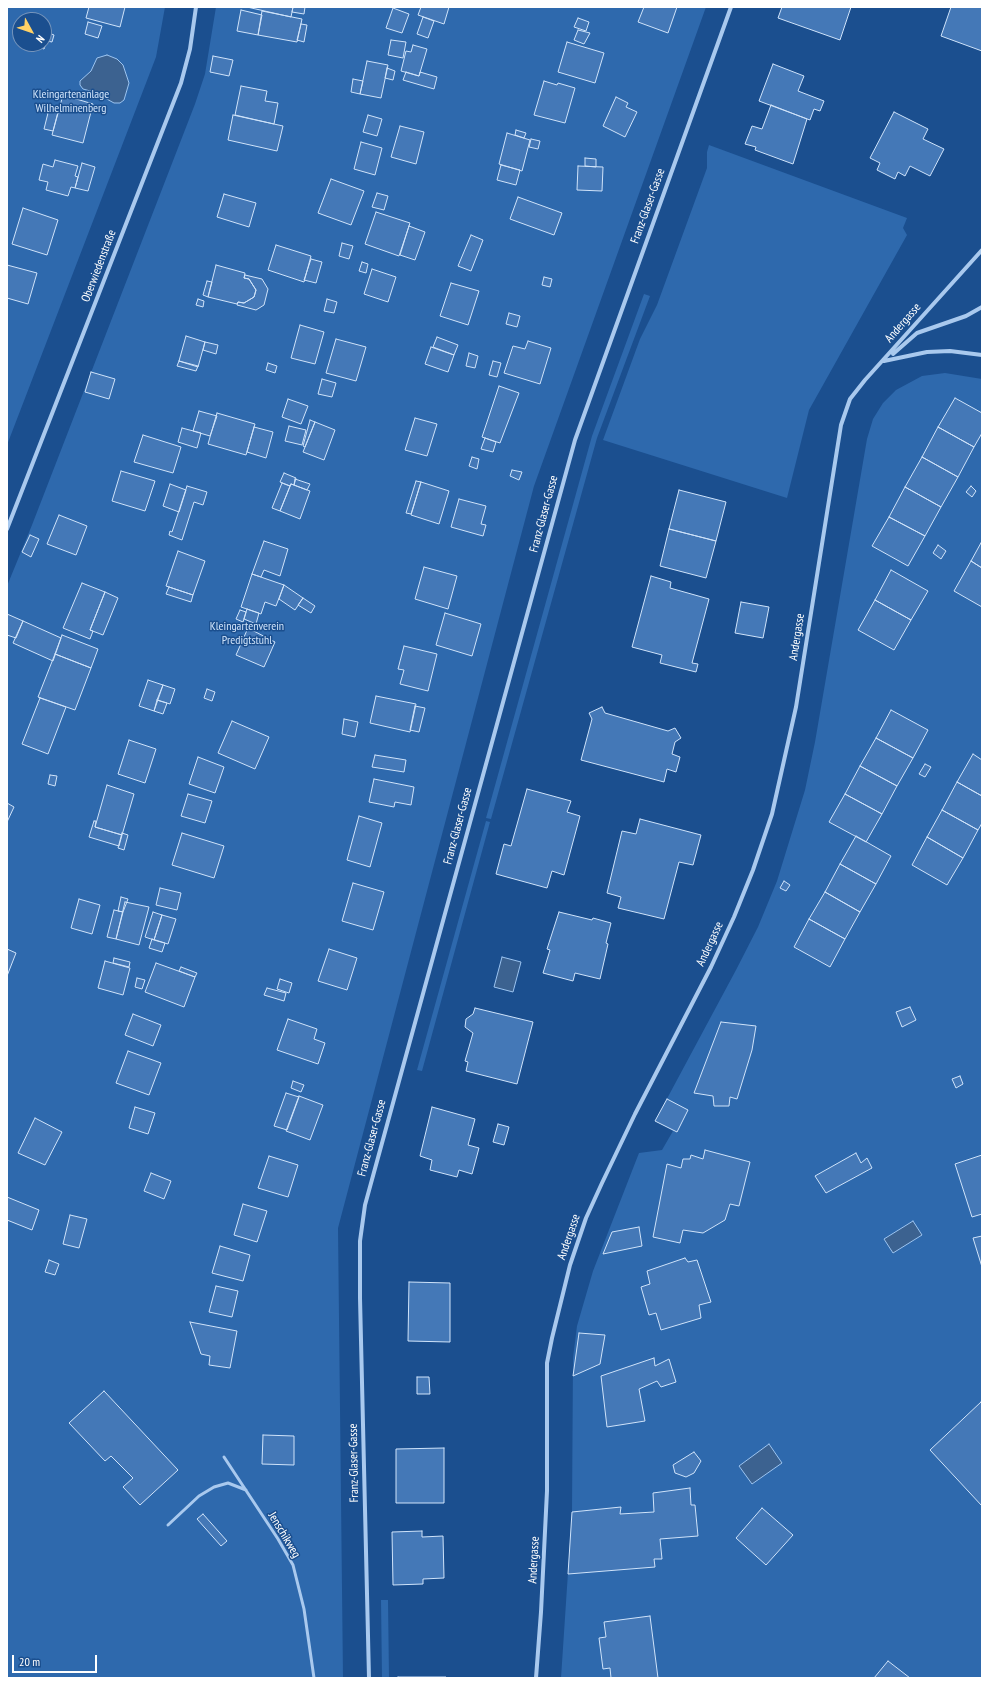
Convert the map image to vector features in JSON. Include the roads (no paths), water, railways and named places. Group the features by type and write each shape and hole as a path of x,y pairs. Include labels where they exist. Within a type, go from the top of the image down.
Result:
{"street":[{"name":"Oberwiedenstraße","path":"7,529 181,82 190,49 196,7"},
{"name":"Franz-Glaser-Gasse","path":"369,1678 360,1298 360,1241 365,1205 575,440 731,7"},
{"name":"Andergasse","path":"536,1678 547,1491 547,1363 570,1265 586,1218 602,1183 635,1114 711,967 753,870 772,814 796,707 841,425 850,399 865,380 883,362 982,250"},
{"path":"883,362 917,333 966,316 982,307"},
{"path":"883,362 927,352 950,351 982,355"}],"lane":[{"name":"Jenschikweg","path":"224,1457 281,1544 292,1565 304,1609 314,1678"},
{"path":"168,1525 199,1496 214,1487 228,1483 246,1490"}],"park label":[{"name":"Kleingartenanlage Wilhelminenberg","path":"71,102"},
{"name":"Kleingartenverein Predigtstuhl","path":"247,634"}]}
